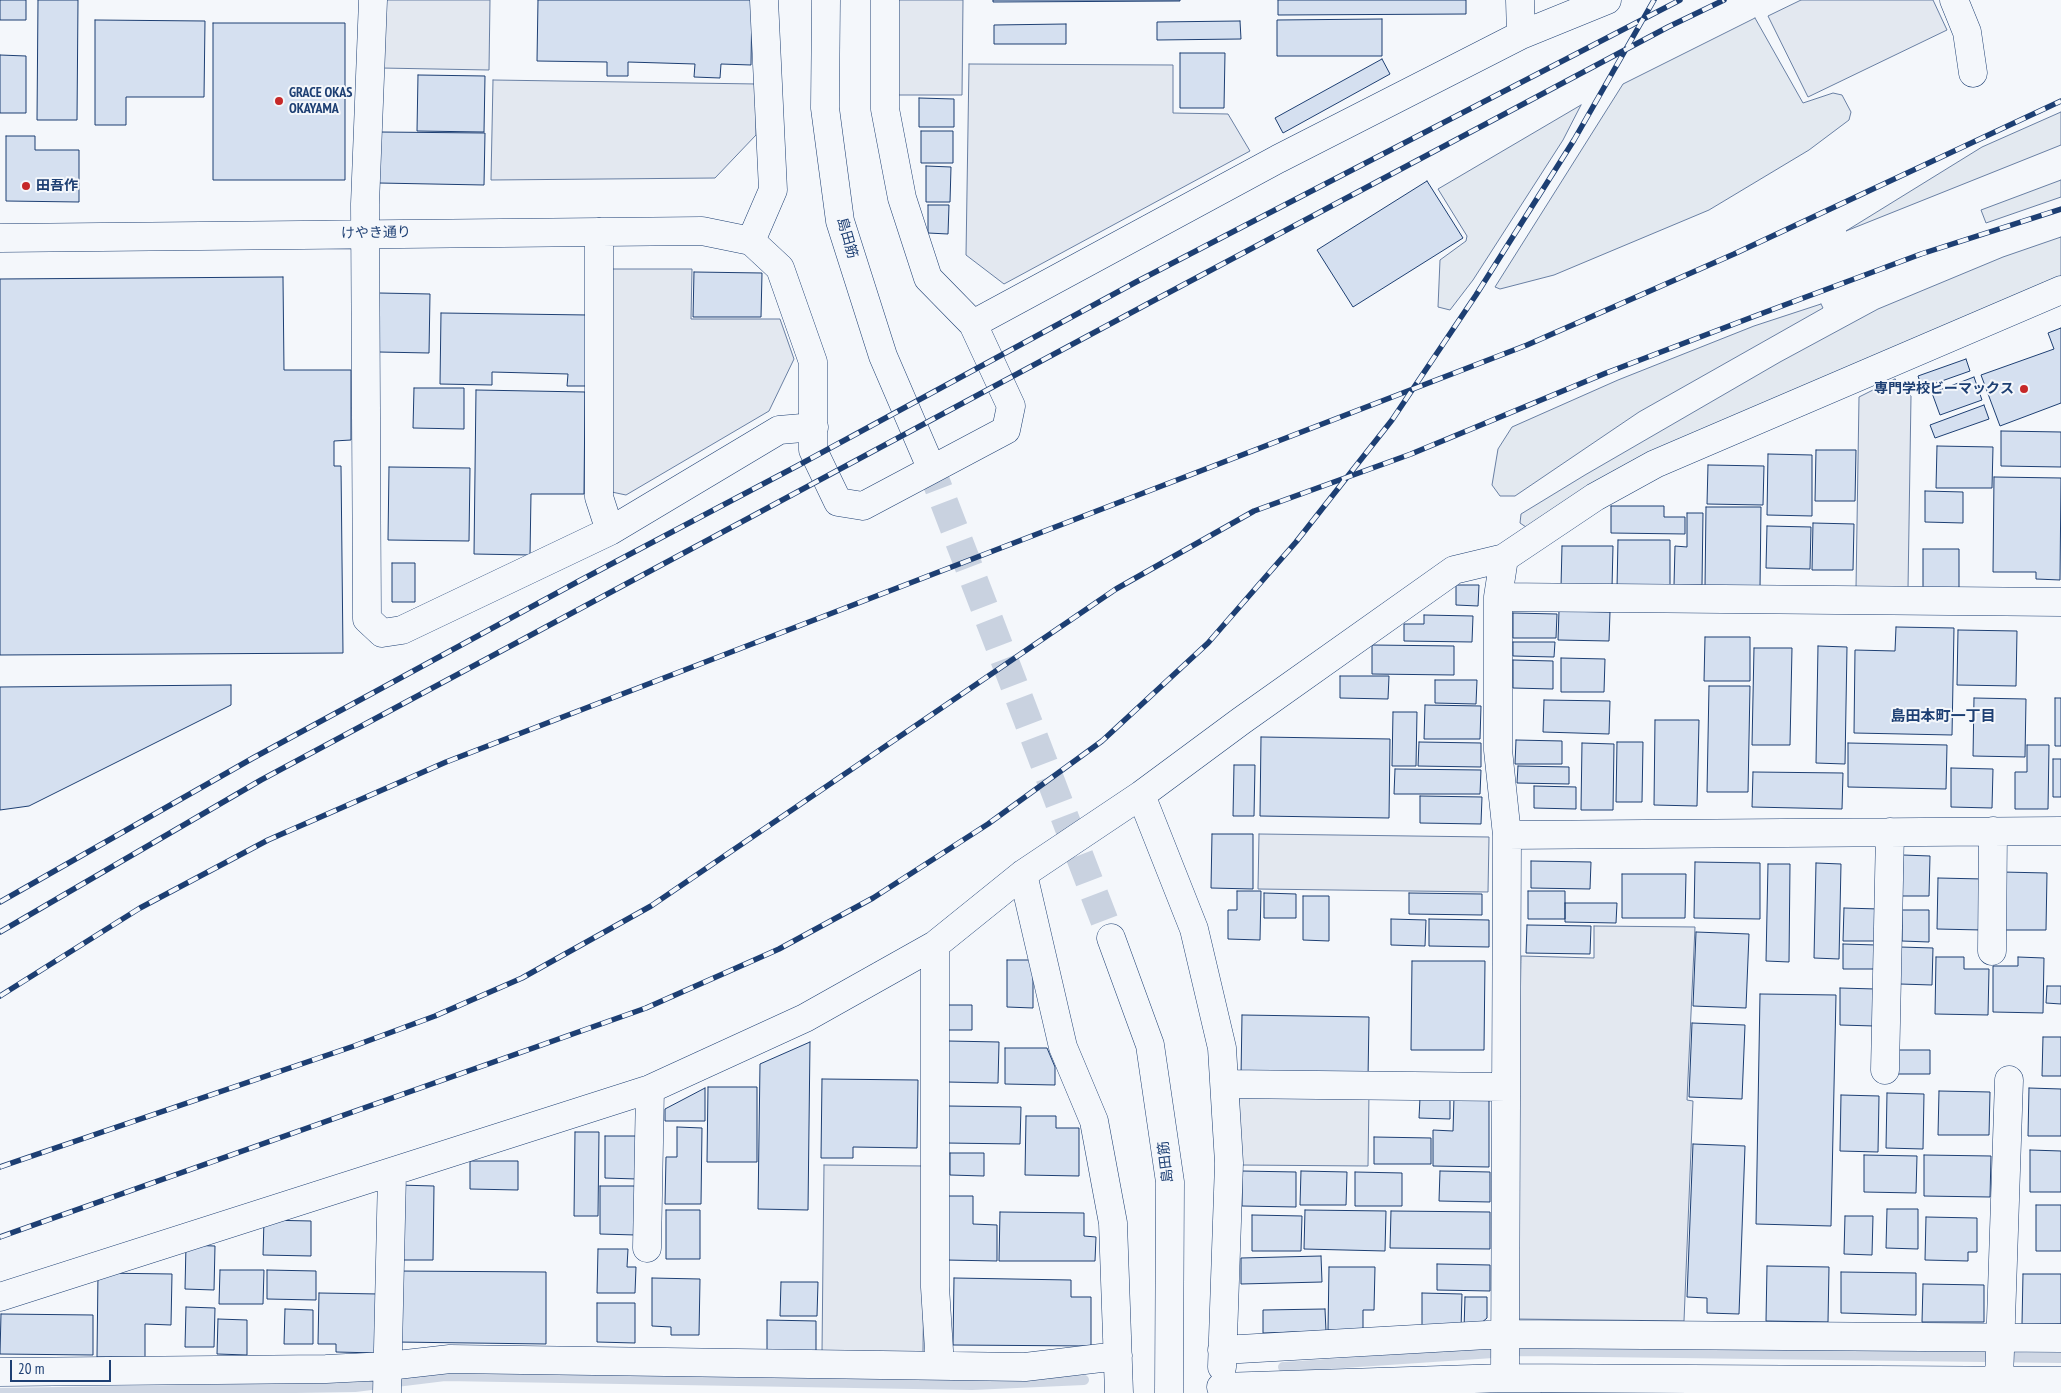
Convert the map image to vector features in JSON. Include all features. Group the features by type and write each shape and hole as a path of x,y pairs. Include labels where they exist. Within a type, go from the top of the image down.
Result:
{"street":[{"path":"373,0 365,233 367,619 382,633 402,630 610,531 779,430 814,427"},
{"path":"764,0 773,190 751,241 780,268 813,362 813,450 838,502 862,506 1006,430 1010,406 973,324 928,278 902,198 885,109 885,0"},
{"name":"島田筋","path":"826,0 825,108 840,221 883,356 929,464"},
{"path":"1520,0 1521,35"},
{"path":"973,324 1278,159 1521,35 1607,0"},
{"path":"1954,0 1967,32 1973,73"},
{"name":"けやき通り","path":"0,238 702,231 751,241"},
{"path":"598,232 599,497 610,531"},
{"path":"0,1297 392,1174 650,1090 805,1018 935,945 1023,874 1141,795 1249,715 1454,570 1504,558 1594,496 1655,464 2061,290"},
{"path":"1504,558 1498,598 1498,750 1507,835 1508,1365"},
{"path":"1498,598 2061,602"},
{"path":"1141,795 1194,929 1222,1048 1229,1163 1221,1390 1508,1365 2000,1358 2061,1381"},
{"path":"1992,950 1994,831"},
{"path":"1507,835 2061,831"},
{"path":"1885,1070 1890,832"},
{"path":"1023,874 1063,1046 1094,1122 1113,1223 1119,1393"},
{"name":"島田筋","path":"1111,938 1150,1045 1170,1182 1169,1393"},
{"path":"935,945 935,1287 940,1366"},
{"path":"2000,1358 2009,1080"},
{"path":"1225,1084 1506,1087"},
{"path":"647,1248 650,1090"},
{"path":"388,1377 392,1174"},
{"path":"1222,1350 1886,1386 2000,1358 2061,1338"},
{"path":"0,1372 326,1368 388,1377 450,1359 1024,1367 1118,1356"}],"shaded area":[{"path":"383,0 490,0 489,70 381,68"},
{"path":"895,0 963,0 962,95 894,95"},
{"path":"1801,0 1933,0 1947,30 1808,97 1768,16"},
{"path":"1755,18 1803,103 1833,93 1842,95 1851,112 1849,120 1809,150 1709,210 1554,275 1500,289 1495,287 1623,84"},
{"path":"969,64 1173,65 1173,113 1228,114 1250,151 1004,284 966,255"},
{"path":"493,80 757,84 756,135 715,178 491,180"},
{"path":"1581,105 1563,140 1473,280 1450,310 1438,307 1440,260 1466,241 1467,236 1438,189"},
{"path":"2061,112 2061,145 1846,231 1982,147"},
{"path":"2061,180 2061,197 1986,223 1981,210"},
{"path":"2061,237 2061,280 1526,527 1520,523 1521,514 1585,475 1780,362 1878,309 2003,257"},
{"path":"612,269 692,269 691,319 780,319 794,359 769,411 626,495 607,491"},
{"path":"1821,304 1823,308 1639,412 1515,496 1500,496 1492,485 1498,449 1512,427 1618,380 1754,326"},
{"path":"1895,379 1911,396 1908,589 1856,588 1859,397"},
{"path":"1259,834 1489,837 1488,892 1258,889"},
{"path":"1594,926 1695,927 1687,1100 1693,1101 1684,1321 1515,1319 1521,956 1594,958"},
{"path":"1239,1091 1369,1092 1368,1166 1239,1165"},
{"path":"824,1165 925,1166 923,1354 822,1352"}],"building":[{"path":"0,0 26,0 26,20 0,20"},
{"path":"38,0 78,0 77,120 37,120"},
{"path":"538,0 752,0 751,65 721,64 720,78 694,77 695,64 628,62 628,76 607,76 607,62 537,61"},
{"path":"993,0 1180,0 1180,1 993,2"},
{"path":"1278,0 1466,0 1466,14 1278,15"},
{"path":"1382,19 1382,56 1277,56 1277,20"},
{"path":"95,20 205,21 204,97 126,97 126,125 95,125"},
{"path":"1240,21 1241,39 1157,40 1157,22"},
{"name":"GRACE OKAS OKAYAMA","path":"213,23 345,23 345,180 213,180"},
{"path":"1066,24 1066,44 994,44 994,25"},
{"path":"1180,53 1225,53 1224,108 1180,108"},
{"path":"0,55 26,56 26,113 0,113"},
{"path":"1382,59 1390,74 1283,133 1275,118"},
{"path":"418,75 485,76 484,132 417,131"},
{"path":"919,98 954,99 954,127 919,127"},
{"path":"921,131 953,131 953,163 921,163"},
{"path":"379,132 485,133 484,185 379,183"},
{"path":"6,136 35,136 35,150 79,150 79,202 6,201"},
{"path":"926,166 951,167 950,202 926,202"},
{"path":"1427,181 1463,238 1353,307 1317,250"},
{"path":"928,205 949,205 948,234 928,233"},
{"path":"694,272 762,273 761,317 693,317"},
{"path":"283,277 284,370 351,370 351,440 334,441 334,466 341,466 343,653 0,655 0,279"},
{"path":"379,293 430,294 429,353 379,352"},
{"path":"441,313 588,315 587,386 567,386 568,374 492,372 492,385 440,384"},
{"name":"専門学校ビーマックス","path":"2061,328 2061,403 2000,426 1981,375 2054,349 2048,333"},
{"path":"1966,359 1970,371 1922,388 1918,376"},
{"path":"1974,377 1982,400 1940,415 1932,393"},
{"path":"414,388 464,388 464,429 413,428"},
{"path":"476,390 585,392 584,494 531,494 530,555 474,554"},
{"path":"1984,405 1989,419 1935,438 1930,425"},
{"path":"2001,431 2061,432 2061,467 2001,466"},
{"path":"1937,446 1993,447 1992,488 1936,488"},
{"path":"1816,450 1856,450 1855,501 1815,501"},
{"path":"1768,454 1812,455 1812,516 1767,515"},
{"path":"1708,465 1764,466 1763,505 1707,504"},
{"path":"389,467 470,468 469,541 388,540"},
{"path":"1994,477 2061,478 2060,580 2036,579 2036,572 1993,572"},
{"path":"1925,491 1963,492 1963,523 1925,522"},
{"path":"1611,506 1664,506 1664,517 1685,517 1685,534 1611,533"},
{"path":"1706,507 1761,507 1760,588 1705,587"},
{"path":"1687,513 1703,513 1702,585 1674,585 1675,546 1687,547"},
{"path":"1813,523 1854,524 1853,570 1812,570"},
{"path":"1767,526 1811,527 1810,569 1766,568"},
{"path":"1618,540 1670,540 1670,589 1617,588"},
{"path":"1562,546 1613,546 1612,588 1561,587"},
{"path":"1923,549 1959,549 1959,591 1923,591"},
{"path":"392,563 415,563 415,602 392,602"},
{"path":"1456,585 1479,585 1478,606 1456,605"},
{"path":"1559,611 1610,612 1609,641 1558,640"},
{"path":"1513,613 1557,614 1556,638 1513,638"},
{"path":"1424,615 1473,616 1472,642 1404,641 1404,624 1424,624"},
{"path":"1896,627 1954,628 1952,735 1854,733 1855,650 1895,651"},
{"path":"1958,630 2017,631 2016,686 1957,685"},
{"path":"1705,637 1750,637 1750,681 1704,681"},
{"path":"1513,642 1555,642 1554,657 1513,656"},
{"path":"1372,645 1454,646 1454,675 1372,674"},
{"path":"1818,646 1847,647 1845,764 1816,763"},
{"path":"1754,648 1792,648 1790,745 1752,745"},
{"path":"1561,658 1605,659 1604,692 1561,692"},
{"path":"1513,660 1553,661 1553,689 1513,688"},
{"path":"1340,676 1389,676 1388,699 1340,698"},
{"path":"1435,680 1477,680 1476,704 1435,703"},
{"path":"231,685 231,705 29,806 0,810 0,687"},
{"path":"1709,686 1750,686 1748,792 1707,792"},
{"path":"1974,698 2026,699 2025,757 1973,756"},
{"path":"2055,698 2061,698 2061,746 2055,746"},
{"path":"1544,700 1610,701 1609,734 1543,732"},
{"path":"1425,705 1481,706 1480,739 1424,739"},
{"path":"1393,712 1417,712 1416,766 1392,766"},
{"path":"1655,720 1699,720 1697,806 1654,805"},
{"path":"1261,737 1390,739 1389,818 1260,816"},
{"path":"1516,740 1562,741 1562,764 1515,764"},
{"path":"1419,742 1481,743 1481,767 1418,766"},
{"path":"1617,742 1643,742 1642,802 1616,802"},
{"path":"1582,743 1614,744 1613,810 1581,810"},
{"path":"1848,743 1947,745 1946,789 1848,787"},
{"path":"2027,745 2049,745 2048,809 2015,809 2015,772 2027,772"},
{"path":"2053,759 2061,759 2061,797 2053,797"},
{"path":"1234,765 1255,765 1254,816 1233,816"},
{"path":"1518,766 1569,767 1569,784 1517,783"},
{"path":"1951,768 1993,769 1992,808 1951,807"},
{"path":"1395,769 1481,770 1480,794 1394,794"},
{"path":"1753,772 1843,773 1842,809 1752,807"},
{"path":"1534,786 1576,787 1576,809 1534,808"},
{"path":"1420,796 1482,797 1481,824 1420,823"},
{"path":"1212,834 1253,834 1253,889 1211,888"},
{"path":"1903,855 1930,856 1929,896 1902,896"},
{"path":"1531,861 1591,862 1590,889 1531,888"},
{"path":"1695,862 1760,863 1760,919 1694,918"},
{"path":"1816,863 1841,864 1839,959 1814,958"},
{"path":"1768,864 1790,864 1789,962 1766,961"},
{"path":"2002,872 2047,873 2046,930 2002,930"},
{"path":"1622,874 1686,874 1685,918 1622,918"},
{"path":"1938,878 1983,879 1982,930 1937,929"},
{"path":"1237,891 1261,891 1260,940 1228,939 1228,910 1237,910"},
{"path":"1528,891 1565,891 1565,919 1528,919"},
{"path":"1264,893 1296,894 1296,918 1264,918"},
{"path":"1409,893 1482,894 1482,915 1409,914"},
{"path":"1303,896 1329,896 1329,941 1303,940"},
{"path":"1565,903 1617,903 1616,923 1565,922"},
{"path":"1844,908 1879,909 1878,941 1843,941"},
{"path":"1902,910 1929,910 1929,942 1902,941"},
{"path":"1391,919 1426,920 1425,946 1391,945"},
{"path":"1429,919 1489,920 1489,947 1429,946"},
{"path":"1527,925 1591,926 1590,954 1526,953"},
{"path":"1696,932 1749,934 1746,1008 1693,1006"},
{"path":"1843,944 1876,945 1876,969 1843,969"},
{"path":"1900,947 1933,948 1932,985 1900,984"},
{"path":"1936,957 1964,957 1964,969 1989,969 1988,1015 1935,1014"},
{"path":"2018,957 2044,958 2043,1013 1993,1012 1993,966 2018,966"},
{"path":"1007,960 1033,960 1033,1008 1007,1007"},
{"path":"1412,961 1485,961 1484,1050 1411,1050"},
{"path":"2047,986 2061,986 2061,1004 2046,1003"},
{"path":"1840,988 1875,989 1874,1026 1840,1025"},
{"path":"1760,994 1836,995 1831,1226 1756,1224"},
{"path":"943,1005 972,1005 972,1030 943,1030"},
{"path":"1242,1015 1369,1017 1368,1079 1241,1077"},
{"path":"1692,1023 1745,1025 1742,1099 1689,1097"},
{"path":"2043,1037 2061,1037 2061,1076 2042,1076"},
{"path":"948,1041 999,1042 998,1083 947,1082"},
{"path":"810,1042 808,1210 758,1209 760,1064"},
{"path":"1005,1048 1047,1048 1055,1067 1055,1085 1005,1084"},
{"path":"1898,1050 1930,1050 1930,1074 1898,1074"},
{"path":"822,1079 918,1080 917,1148 853,1147 853,1158 821,1158"},
{"path":"708,1087 757,1087 757,1162 707,1162"},
{"path":"705,1088 705,1121 665,1121 665,1109"},
{"path":"2029,1088 2061,1089 2061,1136 2028,1136"},
{"path":"1939,1091 1990,1092 1989,1135 1938,1135"},
{"path":"1887,1093 1924,1094 1923,1149 1886,1148"},
{"path":"1841,1095 1879,1096 1878,1152 1840,1151"},
{"path":"1420,1098 1450,1099 1450,1119 1419,1118"},
{"path":"1454,1098 1489,1099 1489,1167 1433,1166 1433,1130 1453,1131"},
{"path":"947,1106 1021,1107 1020,1144 946,1143"},
{"path":"1026,1116 1056,1116 1056,1128 1079,1128 1079,1176 1025,1175"},
{"path":"677,1127 702,1128 701,1204 665,1204 666,1157 677,1157"},
{"path":"575,1132 599,1132 598,1216 574,1216"},
{"path":"605,1136 638,1136 637,1179 605,1178"},
{"path":"1374,1137 1431,1138 1431,1164 1374,1164"},
{"path":"1693,1144 1745,1146 1739,1314 1707,1313 1707,1298 1687,1297"},
{"path":"2030,1150 2061,1151 2061,1192 2030,1192"},
{"path":"950,1153 984,1153 984,1176 950,1175"},
{"path":"1864,1155 1917,1156 1916,1193 1864,1192"},
{"path":"1924,1155 1991,1156 1990,1197 1924,1196"},
{"path":"470,1161 518,1161 518,1190 470,1189"},
{"path":"1242,1171 1296,1172 1296,1207 1242,1206"},
{"path":"1301,1171 1347,1172 1346,1205 1300,1205"},
{"path":"1440,1171 1490,1172 1490,1202 1439,1201"},
{"path":"1355,1172 1402,1173 1402,1206 1355,1206"},
{"path":"398,1185 434,1186 433,1260 397,1260"},
{"path":"600,1186 637,1186 636,1235 600,1234"},
{"path":"947,1196 973,1196 973,1224 997,1225 997,1261 946,1260"},
{"path":"2036,1205 2061,1205 2061,1251 2036,1251"},
{"path":"1887,1209 1918,1209 1918,1249 1886,1248"},
{"path":"666,1210 700,1210 700,1259 666,1259"},
{"path":"1305,1210 1386,1211 1385,1251 1304,1249"},
{"path":"1391,1211 1490,1212 1490,1249 1390,1248"},
{"path":"1000,1212 1084,1213 1084,1236 1096,1237 1095,1261 999,1261"},
{"path":"1252,1215 1302,1216 1301,1251 1252,1251"},
{"path":"1845,1216 1873,1216 1872,1255 1844,1254"},
{"path":"1926,1217 1977,1218 1977,1252 1968,1252 1968,1261 1925,1260"},
{"path":"264,1220 311,1221 311,1256 263,1255"},
{"path":"186,1245 215,1246 214,1290 185,1289"},
{"path":"598,1249 628,1249 627,1267 636,1267 635,1293 597,1293"},
{"path":"1321,1256 1322,1282 1241,1284 1241,1258"},
{"path":"1437,1264 1490,1265 1490,1291 1437,1290"},
{"path":"1767,1266 1829,1267 1828,1322 1766,1321"},
{"path":"1329,1267 1375,1267 1374,1310 1363,1310 1363,1331 1328,1330"},
{"path":"220,1270 264,1270 263,1304 219,1304"},
{"path":"267,1270 316,1271 316,1300 267,1299"},
{"path":"396,1271 546,1272 546,1344 396,1342"},
{"path":"1841,1272 1916,1273 1916,1315 1841,1313"},
{"path":"98,1273 172,1274 171,1325 145,1324 145,1357 97,1357"},
{"path":"2023,1274 2061,1274 2061,1324 2022,1324"},
{"path":"652,1278 700,1279 699,1335 671,1335 671,1327 652,1326"},
{"path":"954,1278 1071,1280 1071,1297 1091,1297 1091,1346 953,1345"},
{"path":"781,1282 818,1282 817,1316 780,1316"},
{"path":"1923,1284 1984,1285 1984,1322 1922,1322"},
{"path":"319,1293 379,1294 378,1353 336,1352 336,1344 318,1344"},
{"path":"1422,1293 1462,1294 1461,1330 1422,1330"},
{"path":"1465,1297 1487,1297 1487,1318 1473,1330 1464,1330"},
{"path":"597,1303 635,1303 635,1343 597,1342"},
{"path":"186,1307 215,1308 214,1347 185,1347"},
{"path":"285,1309 313,1310 313,1344 284,1344"},
{"path":"1325,1309 1326,1331 1263,1333 1263,1310"},
{"path":"1,1314 93,1315 93,1355 0,1354"},
{"path":"218,1319 247,1320 247,1355 217,1354"},
{"path":"767,1320 816,1321 816,1352 767,1351"},
{"path":"1541,1390 1608,1391 1608,1393 1541,1393"}],"waterway":[{"path":"1283,1367 1523,1351 2061,1358"},
{"path":"0,1393 355,1387 445,1376 972,1385 1084,1380"}],"tunnel":[{"path":"929,463 1111,938"}],"railway":[{"path":"0,1237 646,1008 779,949 873,898 988,824 1102,741 1208,643 1296,542 1392,420 1476,295 1574,140 1654,0"},
{"path":"0,902 253,758 579,581 797,466 1136,282 1680,0"},
{"path":"0,932 261,780 1151,302 1668,27 1724,0"},
{"path":"0,996 140,908 268,840 446,762 1527,345 1734,254 2061,101"},
{"path":"0,1167 354,1046 435,1016 522,978 651,906 1116,589 1254,511 1411,454 1606,373 1755,316 1921,254 2061,209"}],"place":[{"name":"GRACE OKAS OKAYAMA","path":"279,101"},
{"name":"田吾作","path":"26,186"},
{"name":"専門学校ビーマックス","path":"2024,389"}],"district":[{"name":"島田本町一丁目","path":"1943,717"}]}
